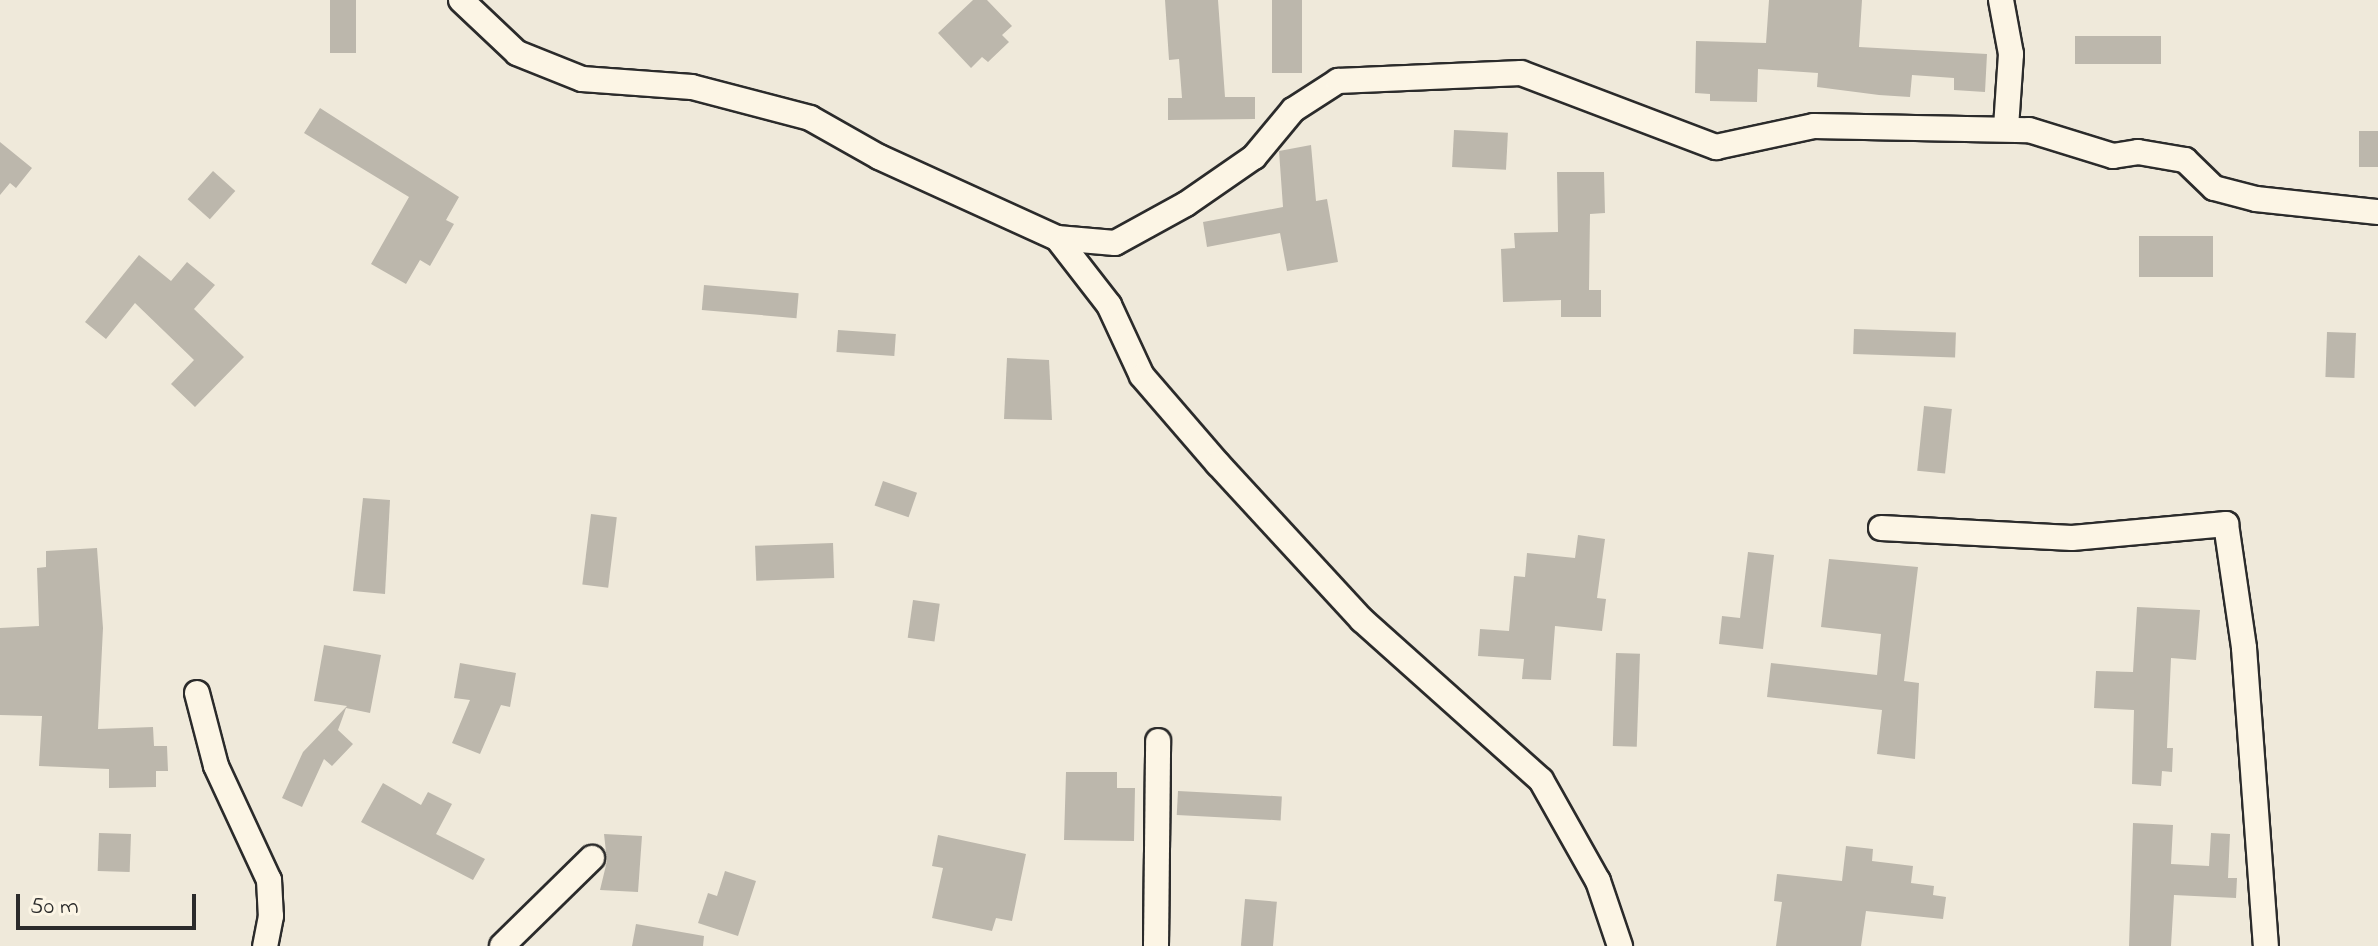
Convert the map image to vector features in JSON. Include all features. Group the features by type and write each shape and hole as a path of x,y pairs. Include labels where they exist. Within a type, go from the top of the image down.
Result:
{"street":[{"path":"461,0 517,53 582,79 692,87 810,118 879,157 1057,238 1115,243 1174,210 1254,157 1293,110 1338,81 1521,73 1716,147 1814,126 2029,130 2113,156 2138,152 2185,160 2214,188 2256,199 2378,212"},
{"path":"2001,0 2011,54 2006,128"},
{"path":"1057,238 1109,305 1142,376 1218,464 1362,620 1541,780 1598,881 1620,946"},
{"path":"1881,528 2072,538 2226,524 2244,648 2266,946"},
{"path":"197,693 216,766 269,880 271,916 265,946"},
{"path":"1156,946 1158,741"},
{"path":"502,946 592,858"}],"building":[{"path":"330,0 356,0 356,53 330,53"},
{"path":"973,0 987,0 1012,26 1002,35 1009,42 988,62 982,57 971,68 938,33"},
{"path":"1165,0 1218,0 1225,97 1255,97 1255,119 1168,120 1168,98 1182,98 1179,59 1169,60"},
{"path":"1272,0 1302,0 1302,73 1272,73"},
{"path":"1769,0 1862,0 1859,47 1987,54 1985,92 1954,90 1954,78 1912,75 1910,97 1879,95 1817,87 1818,73 1758,69 1757,102 1710,101 1710,94 1695,93 1696,41 1766,43"},
{"path":"2075,36 2161,36 2161,64 2075,64"},
{"path":"320,108 459,197 446,220 454,224 430,266 420,260 406,284 371,264 409,197 304,133"},
{"path":"1454,130 1508,133 1506,170 1452,167"},
{"path":"2359,131 2378,131 2378,167 2359,167"},
{"path":"0,142 32,168 16,188 10,183 0,195"},
{"path":"1311,145 1316,201 1327,199 1338,262 1287,271 1280,233 1207,247 1203,222 1283,207 1279,151"},
{"path":"213,171 235,191 210,219 188,199"},
{"path":"1557,172 1604,172 1605,213 1590,214 1589,290 1601,290 1601,317 1561,317 1561,300 1503,302 1501,249 1515,248 1514,233 1558,232"},
{"path":"2139,236 2213,236 2213,277 2139,277"},
{"path":"139,255 171,281 187,262 215,285 194,309 244,357 195,407 171,384 194,360 135,303 106,339 85,322"},
{"path":"704,285 799,293 796,318 702,310"},
{"path":"1854,329 1956,333 1955,358 1853,354"},
{"path":"838,330 896,334 894,356 836,352"},
{"path":"2327,332 2356,333 2354,378 2325,377"},
{"path":"1007,358 1049,360 1052,420 1004,419"},
{"path":"1924,406 1952,409 1945,474 1917,471"},
{"path":"883,481 917,493 909,517 875,506"},
{"path":"363,498 390,500 385,594 353,591"},
{"path":"591,514 617,517 608,588 582,584"},
{"path":"1578,535 1605,539 1597,598 1606,599 1602,631 1555,626 1551,680 1522,679 1524,659 1478,656 1480,629 1509,631 1514,576 1525,577 1527,553 1575,558"},
{"path":"833,543 834,578 756,581 755,546"},
{"path":"97,548 103,628 98,729 153,727 154,746 167,746 168,771 156,771 156,787 109,788 109,769 39,766 42,716 0,715 0,628 39,626 37,568 46,567 46,551"},
{"path":"1748,552 1774,555 1763,649 1719,644 1722,616 1740,618"},
{"path":"1829,559 1918,567 1904,681 1919,683 1915,759 1877,754 1882,710 1767,697 1771,663 1877,675 1881,634 1821,627"},
{"path":"913,600 940,604 934,641 908,638"},
{"path":"2137,607 2200,610 2196,660 2171,658 2167,748 2173,748 2172,772 2162,771 2161,786 2132,784 2134,710 2094,708 2096,671 2133,672"},
{"path":"324,645 381,655 370,713 346,708 338,730 353,744 332,766 324,759 302,807 282,798 303,752 347,706 314,701"},
{"path":"1616,653 1640,654 1637,747 1613,746"},
{"path":"460,663 516,673 510,707 501,705 480,754 452,743 470,700 454,698"},
{"path":"1066,772 1117,772 1117,788 1135,788 1134,841 1064,840"},
{"path":"383,783 421,805 428,792 452,804 436,834 485,859 473,880 361,822"},
{"path":"1178,791 1282,796 1281,820 1177,815"},
{"path":"2133,823 2173,825 2171,864 2209,866 2211,833 2230,834 2228,878 2237,878 2236,898 2174,895 2171,946 2129,946"},
{"path":"99,833 131,834 130,872 98,871"},
{"path":"604,834 642,836 638,892 600,890 607,861"},
{"path":"938,835 1026,854 1012,921 996,918 992,931 932,918 943,868 932,866"},
{"path":"1846,846 1873,849 1872,861 1913,866 1911,883 1934,886 1933,895 1946,897 1943,919 1866,911 1861,946 1776,946 1782,902 1774,901 1777,874 1842,881"},
{"path":"725,871 756,881 738,936 698,923 708,893 717,896"},
{"path":"1245,899 1277,902 1273,946 1241,946"},
{"path":"636,924 704,936 703,946 632,946"}]}
